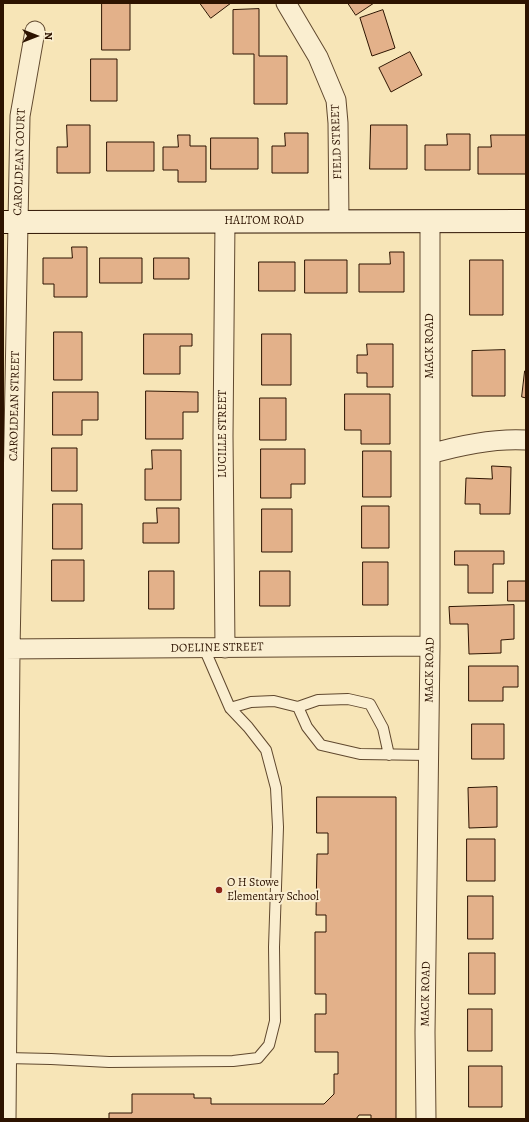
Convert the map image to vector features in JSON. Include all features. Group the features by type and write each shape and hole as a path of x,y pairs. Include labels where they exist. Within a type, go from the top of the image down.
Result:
{"main road":[{"name":"HALTOM ROAD","path":"11,222 526,221"}],"street":[{"name":"FIELD STREET","path":"286,3 318,57 336,100 338,123 339,221"},
{"name":"CAROLDEAN COURT","path":"11,222 20,116 35,31"},
{"name":"LUCILLE STREET","path":"224,648 222,436 225,221"},
{"name":"MACK ROAD","path":"426,1119 425,1032 430,646 430,221"},
{"name":"CAROLDEAN STREET","path":"6,1119 6,649 11,222"},
{"path":"430,454 459,445 508,439 526,440"},
{"name":"DOELINE STREET","path":"6,649 430,646"}],"lane":[{"path":"6,1058 109,1062 233,1061 258,1058 269,1045 275,1021 274,947 278,827 276,788 266,750 248,727 230,708 204,648"},
{"path":"230,708 251,702 274,701 298,707 318,700 348,699 370,704 383,728 389,755"},
{"path":"298,707 307,727 321,745 360,754 429,755"}],"building":[{"path":"102,3 130,3 130,50 102,50"},
{"path":"200,3 231,3 211,18"},
{"path":"348,3 374,3 356,15"},
{"path":"259,9 259,56 287,56 287,104 254,104 254,54 233,54 233,10"},
{"path":"383,10 395,48 372,56 360,18"},
{"path":"410,52 422,75 391,92 379,68"},
{"path":"91,59 117,59 117,101 91,101"},
{"path":"67,125 90,125 90,173 57,173 57,147 67,147"},
{"path":"371,125 407,125 407,169 370,169"},
{"path":"285,133 308,133 308,173 272,173 272,146 285,146"},
{"path":"447,134 470,134 470,170 425,170 425,145 447,145"},
{"path":"178,135 190,135 190,146 206,146 206,182 178,182 178,170 163,170 163,147 178,147"},
{"path":"491,135 526,135 526,174 478,174 478,147 491,147"},
{"path":"211,138 258,138 258,169 211,169"},
{"path":"107,142 154,142 154,171 107,171"},
{"path":"72,247 87,247 87,297 54,297 54,284 43,284 43,258 72,258"},
{"path":"390,252 404,252 404,292 359,292 359,264 390,264"},
{"path":"100,258 142,258 142,283 100,283"},
{"path":"154,258 189,258 189,279 154,279"},
{"path":"305,260 347,260 347,293 305,293"},
{"path":"470,260 503,260 503,315 470,315"},
{"path":"259,262 295,262 295,291 259,291"},
{"path":"54,332 82,332 82,380 54,380"},
{"path":"144,334 192,334 192,346 180,346 180,374 144,374"},
{"path":"262,334 291,334 291,385 262,385"},
{"path":"367,344 393,344 393,387 367,387 367,373 357,373 357,355 367,355"},
{"path":"505,350 505,396 472,396 472,351"},
{"path":"526,371 526,398 522,397"},
{"path":"146,391 198,392 198,412 183,412 183,439 146,439"},
{"path":"53,392 98,392 98,420 82,420 82,435 53,435"},
{"path":"345,394 390,394 390,444 361,444 361,430 345,430"},
{"path":"260,398 286,398 286,440 260,440"},
{"path":"52,448 77,448 77,491 52,491"},
{"path":"261,449 305,449 305,484 291,484 291,498 261,498"},
{"path":"152,450 181,450 181,500 145,500 145,469 152,469"},
{"path":"363,451 391,451 391,497 363,497"},
{"path":"492,466 511,467 510,514 480,514 480,504 465,504 466,478 492,479"},
{"path":"53,504 82,504 82,549 53,549"},
{"path":"362,506 389,506 389,548 362,548"},
{"path":"157,508 179,508 179,543 143,543 143,523 157,523"},
{"path":"262,509 292,509 292,552 262,552"},
{"path":"455,551 504,551 504,564 493,564 493,593 468,593 468,565 455,565"},
{"path":"52,560 84,560 84,601 52,601"},
{"path":"363,562 388,562 388,605 363,605"},
{"path":"149,571 174,571 174,609 149,609"},
{"path":"260,571 290,571 290,606 260,606"},
{"path":"508,581 526,581 526,601 508,601"},
{"path":"514,605 514,639 501,640 501,653 469,654 468,624 450,624 449,607"},
{"path":"469,666 518,666 518,687 503,687 503,701 469,701"},
{"path":"472,724 504,724 504,759 472,759"},
{"path":"497,787 497,827 469,828 468,788"},
{"path":"317,797 396,797 396,1119 371,1119 371,1115 359,1115 356,1119 109,1119 109,1113 132,1113 132,1094 194,1094 194,1098 211,1098 211,1104 324,1104 334,1094 334,1074 338,1074 338,1052 315,1052 315,1014 326,1014 326,994 315,994 315,932 326,932 326,915 316,915 317,854 328,854 328,833 317,833"},
{"path":"467,839 495,839 495,881 467,881"},
{"path":"468,896 493,896 493,939 468,939"},
{"path":"469,953 495,953 495,994 469,994"},
{"path":"468,1009 492,1009 492,1051 468,1051"},
{"path":"469,1066 502,1066 502,1107 469,1107"}],"place":[{"name":"O H Stowe Elementary School","path":"219,890"}]}
